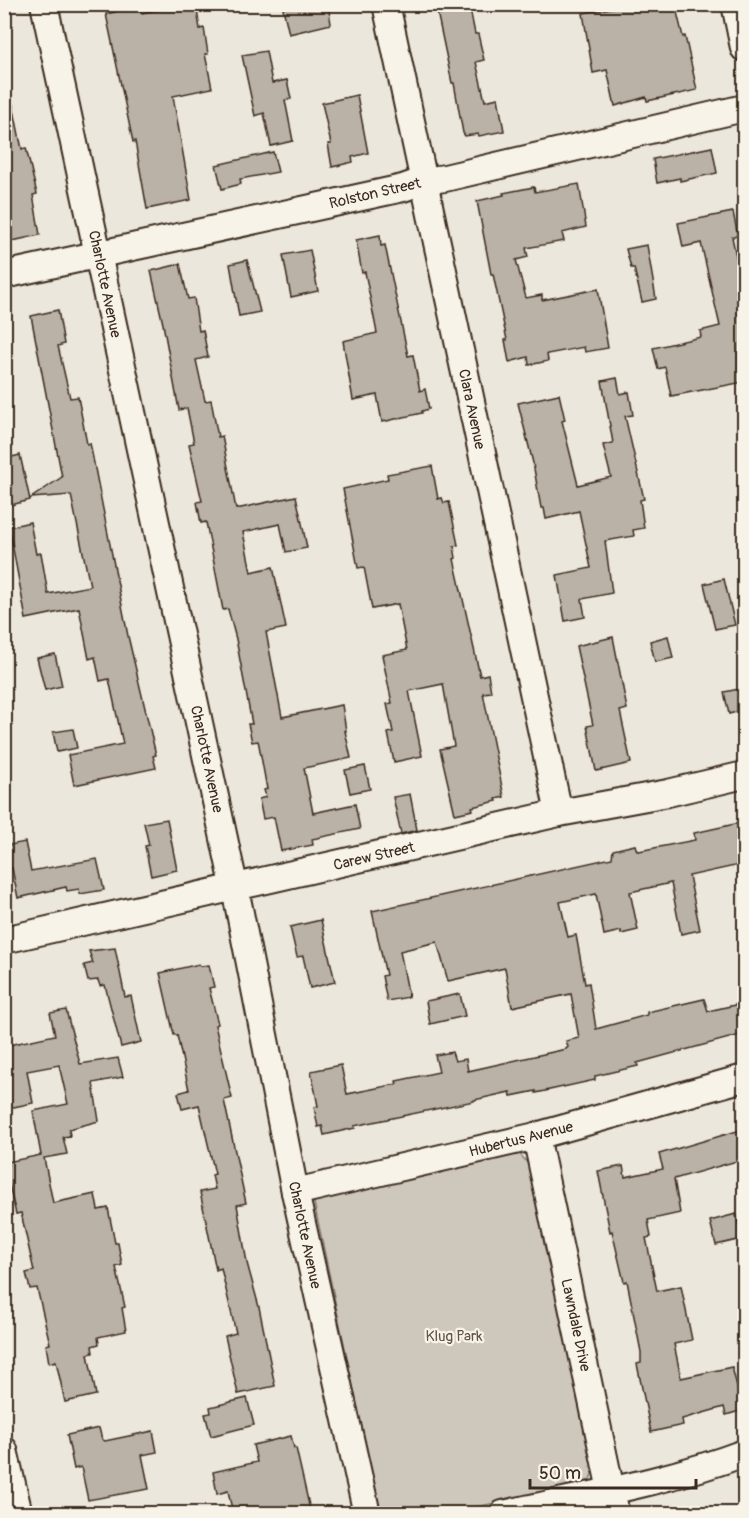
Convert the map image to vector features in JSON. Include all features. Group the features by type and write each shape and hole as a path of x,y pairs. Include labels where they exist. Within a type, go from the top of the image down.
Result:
{"street":[{"name":"Charlotte Avenue","path":"44,4 234,888 295,1192 367,1514"},
{"name":"Clara Avenue","path":"386,4 559,813"},
{"path":"735,4 744,48"},
{"name":"Rolston Street","path":"4,275 403,188 423,181 445,178 744,108"},
{"name":"Carew Street","path":"4,940 559,813 668,793 744,775"},
{"name":"Hubertus Avenue","path":"295,1192 536,1136 744,1078"},
{"name":"Lawndale Drive","path":"536,1136 614,1502"},
{"path":"4,1450 19,1514"},
{"path":"503,1514 614,1502 744,1453"}],"green space":[{"name":"Klug Park","path":"520,1154 529,1165 594,1469 589,1482 580,1485 448,1513 380,1513 314,1203 319,1198 329,1195"}],"building":[{"path":"196,4 200,29 204,28 208,54 205,54 212,88 173,96 191,200 147,209 135,141 133,142 106,14 140,6 141,13"},
{"path":"282,4 328,4 331,24 289,34"},
{"path":"449,4 469,4 475,34 478,34 484,60 476,62 485,101 498,98 504,131 479,136 478,134 465,136 463,133 436,7"},
{"path":"633,4 675,4 697,90 647,101 646,97 615,106 607,70 593,73 583,13"},
{"path":"266,51 272,83 287,80 291,99 285,100 293,141 271,146 264,113 255,116 242,55"},
{"path":"357,95 368,153 352,157 353,162 332,167 328,144 331,144 322,103"},
{"path":"13,105 22,149 26,148 37,194 33,195 40,235 12,241 4,203 4,106"},
{"path":"712,147 717,173 680,181 680,178 657,183 653,159"},
{"path":"273,152 278,172 240,179 241,184 222,189 216,165"},
{"path":"579,184 586,227 562,233 564,241 526,248 528,257 516,260 526,298 542,295 542,300 598,289 608,348 585,352 584,347 547,354 548,361 529,365 528,357 509,362 505,340 507,340 477,201 534,187 535,192"},
{"path":"733,212 738,236 732,237 744,294 744,382 671,396 665,367 658,369 653,348 701,337 700,331 720,326 701,243 683,247 678,223"},
{"path":"380,235 381,246 385,245 408,356 413,355 420,391 425,389 429,409 422,413 382,422 377,395 353,400 343,341 377,333 356,240"},
{"path":"647,245 656,299 642,302 634,268 631,268 626,249"},
{"path":"310,250 318,291 291,297 283,255"},
{"path":"247,260 260,312 239,316 230,264"},
{"path":"180,264 188,299 194,298 199,331 203,330 208,357 196,360 205,401 211,400 218,437 222,436 236,509 296,496 307,548 286,552 280,524 243,532 251,572 273,567 286,628 266,632 282,717 342,705 351,758 304,768 313,813 355,804 360,829 312,839 313,845 281,851 274,817 263,819 259,799 266,797 264,790 267,789 259,745 258,741 252,742 248,724 252,724 236,639 228,609 223,610 206,522 201,523 197,502 202,501 189,444 194,443 187,408 179,410 151,271"},
{"path":"58,310 64,344 58,346 70,398 78,397 87,444 90,443 128,636 156,755 153,756 156,768 74,785 68,755 123,744 109,679 100,681 95,657 89,659 79,608 26,619 9,527 30,522 36,554 41,553 48,594 90,586 71,495 31,498 62,477 31,316"},
{"path":"617,378 620,394 629,392 633,415 625,416 644,499 640,500 644,528 633,530 634,536 605,541 612,593 582,599 585,617 565,621 557,575 591,568 579,511 546,519 544,508 541,508 533,463 518,403 559,394 565,420 562,421 578,485 611,477 603,445 613,443 602,381"},
{"path":"20,455 30,500 11,505 4,477 4,459"},
{"path":"432,466 438,499 442,498 444,503 449,502 458,545 454,546 456,558 454,559 480,676 488,674 491,692 483,693 504,797 472,807 473,810 455,814 440,749 454,746 443,684 409,691 422,756 394,762 388,733 393,732 387,704 392,703 382,655 407,650 398,604 372,609 364,567 358,568 343,489 388,479 387,474"},
{"path":"724,579 735,625 715,629 704,584"},
{"path":"668,636 673,658 655,662 650,641"},
{"path":"613,637 627,709 620,711 631,763 596,771 587,726 593,725 576,646"},
{"path":"55,654 62,686 45,690 37,658"},
{"path":"744,688 744,710 729,714 724,692"},
{"path":"73,729 77,748 57,752 53,732"},
{"path":"365,766 370,789 350,793 345,770"},
{"path":"410,794 417,830 401,834 393,797"},
{"path":"167,819 177,870 151,876 145,846 149,845 144,823"},
{"path":"744,822 744,864 689,876 700,930 681,934 671,883 630,892 638,930 621,934 621,931 604,935 596,894 560,902 568,937 576,935 585,984 589,983 596,1029 647,1015 647,1012 704,999 708,1011 744,1003 744,1034 637,1063 638,1066 595,1076 595,1080 536,1093 536,1091 511,1096 510,1092 354,1126 355,1128 324,1135 322,1126 318,1127 314,1107 318,1106 311,1071 341,1065 347,1094 397,1084 396,1081 439,1072 435,1055 452,1052 455,1061 466,1059 468,1071 566,1049 568,1047 566,1041 579,1038 571,994 512,1007 505,968 448,981 437,942 400,951 409,997 387,1001 382,976 386,975 372,911 612,858 613,850 635,845 639,851 695,840 694,833"},
{"path":"25,842 31,871 97,859 104,890 80,894 79,889 67,891 66,887 18,898 12,868 6,869 4,846"},
{"path":"321,920 335,982 310,988 303,956 297,957 290,927"},
{"path":"115,948 125,997 131,996 141,1042 121,1047 105,985 100,986 98,980 88,981 84,965 93,963 89,951"},
{"path":"199,964 200,966 209,965 214,987 209,988 218,1024 215,1025 232,1098 224,1100 246,1203 237,1205 247,1263 259,1307 275,1386 238,1394 225,1336 236,1333 221,1268 216,1270 200,1192 215,1189 212,1175 215,1174 199,1105 182,1109 178,1093 189,1090 160,973"},
{"path":"460,994 465,1016 430,1024 426,1001"},
{"path":"66,1010 80,1064 118,1058 123,1077 93,1083 99,1121 69,1129 70,1136 63,1137 67,1154 44,1158 53,1203 95,1194 98,1210 108,1208 122,1265 116,1267 125,1307 122,1308 126,1331 98,1337 99,1344 92,1346 93,1353 88,1354 96,1395 65,1402 56,1361 49,1363 46,1345 50,1344 37,1288 30,1289 26,1273 34,1271 21,1213 16,1214 9,1185 4,1186 4,1166 8,1165 7,1162 41,1155 33,1111 68,1104 59,1065 27,1071 33,1103 4,1109 4,1046 55,1035 50,1013"},
{"path":"744,1129 744,1159 674,1179 680,1213 648,1220 651,1237 646,1238 657,1291 681,1286 692,1340 674,1344 681,1378 732,1367 743,1410 726,1415 724,1407 682,1419 683,1425 651,1432 637,1364 641,1363 641,1352 627,1281 624,1282 612,1231 610,1232 598,1171 623,1166 625,1177 663,1169 659,1154"},
{"path":"736,1214 742,1239 716,1245 710,1221"},
{"path":"247,1398 254,1425 211,1436 205,1414 211,1413 210,1407"},
{"path":"99,1428 102,1439 105,1441 153,1431 157,1452 142,1455 149,1489 88,1500 81,1467 74,1469 67,1435"},
{"path":"291,1436 294,1448 296,1448 311,1514 233,1514 228,1491 217,1494 213,1472 257,1462 253,1445"}]}
